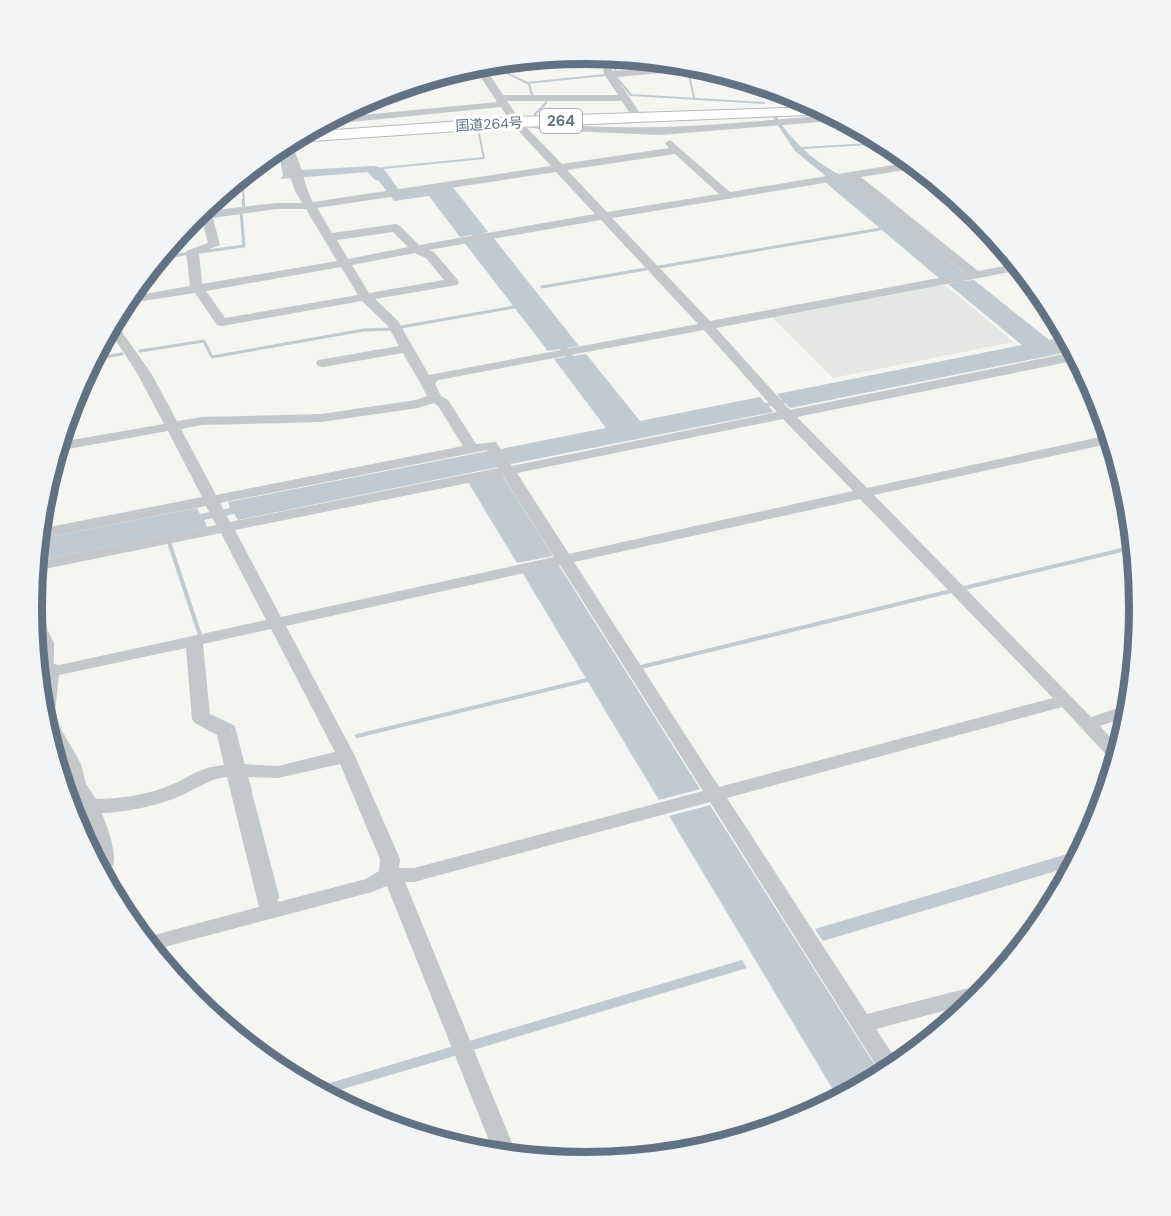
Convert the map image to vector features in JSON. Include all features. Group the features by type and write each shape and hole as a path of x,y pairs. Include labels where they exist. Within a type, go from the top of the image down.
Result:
{"highway":[{"name":"国道264号","path":"317,136 516,122 806,112"}],"street":[{"path":"607,65 609,74 649,129 677,150 727,195"},
{"path":"609,74 665,70"},
{"path":"484,74 516,122 707,326 779,407 1066,700 1110,749"},
{"path":"349,119 532,96 625,98"},
{"path":"516,122 547,127 653,131 822,119"},
{"path":"213,212 276,206 310,206 677,150"},
{"path":"289,153 301,191 366,298 393,324 423,377 428,380 435,398 442,403 472,449"},
{"path":"139,299 346,263 476,237 902,167"},
{"path":"851,175 975,275"},
{"path":"205,220 214,245 192,251 197,289 222,322 453,282 430,255 417,249 396,228 330,237"},
{"path":"428,380 434,377 1010,269"},
{"path":"117,332 144,374 346,756 390,859 391,876 502,1145"},
{"path":"323,363 407,348"},
{"path":"48,533 219,514 502,462 779,407 1067,357"},
{"path":"67,445 214,420 321,418 418,404 435,398"},
{"path":"46,669 194,641 1102,441"},
{"path":"44,564 219,514 491,446 885,1061"},
{"path":"43,637 46,643 45,659"},
{"path":"194,641 201,719 225,732 270,912"},
{"path":"156,942 372,885 391,876 414,875 1066,700"},
{"path":"1087,724 1119,714"},
{"path":"59,741 72,764 70,781"},
{"path":"90,806 115,806 172,792 207,773 235,770 259,773 278,772 346,756"},
{"path":"73,789 90,806 105,854 104,859"},
{"path":"862,1024 965,997"}],"shaded area":[{"path":"771,115 776,115 789,134 808,153 829,169 849,178 966,274 957,276 963,281 974,280 1049,340 1057,339 1065,353 790,408 785,403 769,406 773,412 511,464 508,460 495,462 498,467 238,520 234,514 204,520 207,527 44,559 47,537 197,508 200,514 230,508 228,502 488,451 491,456 504,454 501,449 606,428 554,359 566,357 560,349 548,351 463,241 474,238 472,235 460,237 429,196 394,201 379,181 368,172 281,179 283,175 280,159 284,156 286,167 300,170 374,166 383,168 399,190 452,186 488,232 477,235 480,238 492,236 579,346 567,348 573,356 586,354 640,421 760,397 765,403 782,400 777,394 1022,345 948,284 958,282 940,279 825,182 827,177 795,151"},
{"path":"945,285 1014,342 833,378 772,317"},
{"path":"502,475 553,556 517,563 468,482"},
{"path":"558,564 700,789 659,800 522,572"},
{"path":"710,805 876,1067 834,1091 669,816"},
{"path":"1070,853 1062,869 823,941 815,929"},
{"path":"742,960 747,968 473,1050 469,1041"},
{"path":"454,1046 458,1055 337,1091 325,1085"}],"waterway":[{"path":"614,66 616,72"},
{"path":"503,71 527,83"},
{"path":"689,74 694,98"},
{"path":"527,83 605,75"},
{"path":"617,78 631,95 764,103"},
{"path":"527,83 532,95"},
{"path":"535,118 535,114 546,103 546,98"},
{"path":"383,168 484,158 479,134 482,127"},
{"path":"803,148 868,144"},
{"path":"243,187 244,202"},
{"path":"242,208 244,208 243,200"},
{"path":"200,252 244,246 241,212"},
{"path":"659,267 880,229"},
{"path":"172,256 185,254"},
{"path":"542,287 646,269"},
{"path":"401,327 514,307"},
{"path":"140,351 204,341 212,357 364,330 391,329"},
{"path":"104,357 122,354"},
{"path":"169,542 200,635"},
{"path":"964,588 1125,549"},
{"path":"637,668 951,591"},
{"path":"357,736 587,680"},
{"path":"210,716 233,727 243,766"},
{"path":"246,776 250,791"},
{"path":"249,790 277,897"}]}
